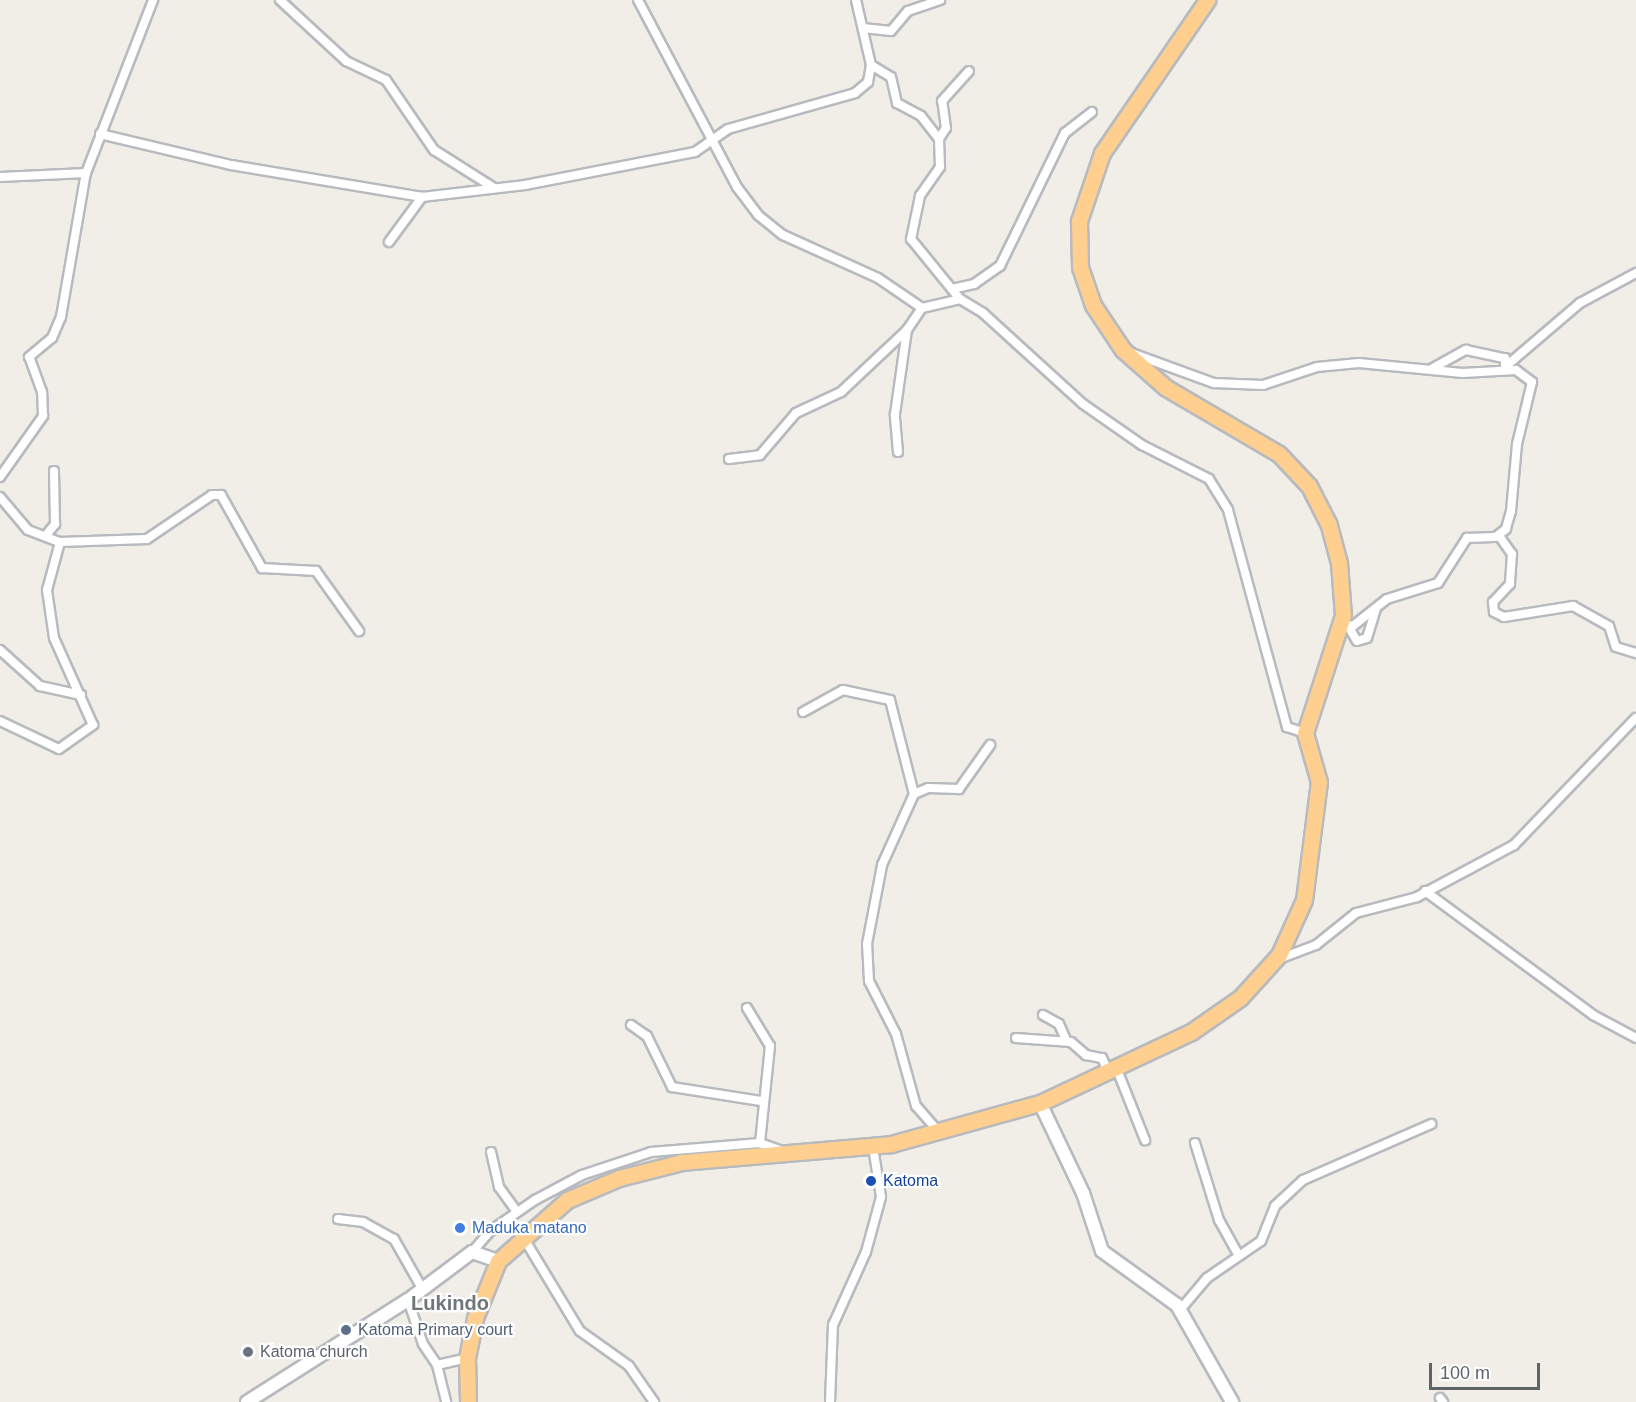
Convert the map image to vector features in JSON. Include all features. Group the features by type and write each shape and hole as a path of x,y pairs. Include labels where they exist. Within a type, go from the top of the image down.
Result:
{"highway":[{"path":"468,1402 467,1358 475,1318 498,1261 523,1236 567,1200 619,1178 682,1162 787,1156 873,1147 1040,1103 1191,1032 1240,998 1273,961 1304,900 1319,782 1305,733 1345,625 1339,563 1329,525 1309,486 1279,454 1165,387 1123,350 1094,304 1080,267 1079,221 1102,153 1207,0"}],"street":[{"path":"0,477 43,416 42,392 29,357 52,338 61,317 87,173 153,0"},
{"path":"280,0 346,62 386,80 434,150 494,188"},
{"path":"638,0 710,139 758,215 783,235 878,279 922,308"},
{"path":"100,134 231,165 422,197 494,188 695,152 710,139 728,129 855,93 868,82 871,65 856,0"},
{"path":"863,28 891,31 908,11 940,0"},
{"path":"871,65 891,77 901,108 921,116 939,139 940,167 920,196 911,238 960,299 983,313 1083,404 1142,445 1209,479 1228,510 1287,727 1305,733"},
{"path":"939,139 946,129 942,100 969,71"},
{"path":"952,289 974,284 1000,266 1065,134 1092,112"},
{"path":"0,177 87,173"},
{"path":"389,242 422,197"},
{"path":"1123,350 1214,383 1263,385 1317,367 1359,363 1433,368 1463,373 1505,367 1580,303 1636,273"},
{"path":"729,459 760,455 796,413 841,392 907,330 922,308 960,299"},
{"path":"898,452 895,414 907,330"},
{"path":"1433,368 1466,350 1505,358 1505,367"},
{"path":"1376,608 1367,638 1358,641 1345,625 1404,591 1438,583 1467,538 1497,537 1506,529 1511,511 1517,444 1532,382 1505,367"},
{"path":"47,534 55,524 54,471"},
{"path":"0,497 28,530 47,534 60,542 147,538 212,495 221,495 262,568 316,571 359,631"},
{"path":"1497,537 1512,557 1510,585 1493,602 1494,612 1504,617 1562,606 1577,607 1585,616 1609,626 1616,647 1636,653"},
{"path":"0,721 63,749 93,726 81,694 54,638 47,597 60,542"},
{"path":"0,650 40,686 81,694"},
{"path":"803,712 843,690 890,700 914,794 880,872 867,964 907,1066 919,1115 938,1131"},
{"path":"1273,961 1316,945 1356,913 1425,891 1522,840 1636,718"},
{"path":"914,794 928,788 959,789 990,745"},
{"path":"1425,891 1593,1015 1636,1038"},
{"path":"747,1008 770,1046 761,1101 760,1143"},
{"path":"1043,1015 1059,1024 1066,1040 1086,1055 1102,1058 1112,1069 1145,1140"},
{"path":"631,1025 647,1036 672,1087 761,1101"},
{"path":"1016,1038 1066,1040"},
{"path":"1040,1103 1083,1193 1102,1251 1155,1284 1180,1310 1232,1402"},
{"path":"1180,1310 1207,1278 1261,1241 1275,1206 1303,1180 1431,1124"},
{"path":"247,1402 408,1300 472,1252 518,1212 582,1175 651,1152 760,1143 787,1156"},
{"path":"1195,1143 1219,1220 1239,1256"},
{"path":"830,1402 833,1325 866,1252 881,1197 873,1147"},
{"path":"491,1152 499,1187 518,1212"},
{"path":"338,1219 363,1222 394,1239 422,1288"},
{"path":"523,1236 580,1331 629,1366 654,1402"},
{"path":"472,1252 498,1261"},
{"path":"408,1300 423,1344 437,1365 446,1402"},
{"path":"437,1365 467,1358"}],"place":[{"name":"Katoma","path":"871,1181"},
{"name":"Maduka matano","path":"460,1228"},
{"name":"Katoma Primary court","path":"346,1330"},
{"name":"Katoma church","path":"248,1352"}],"district":[{"name":"Lukindo","path":"450,1303"}]}
